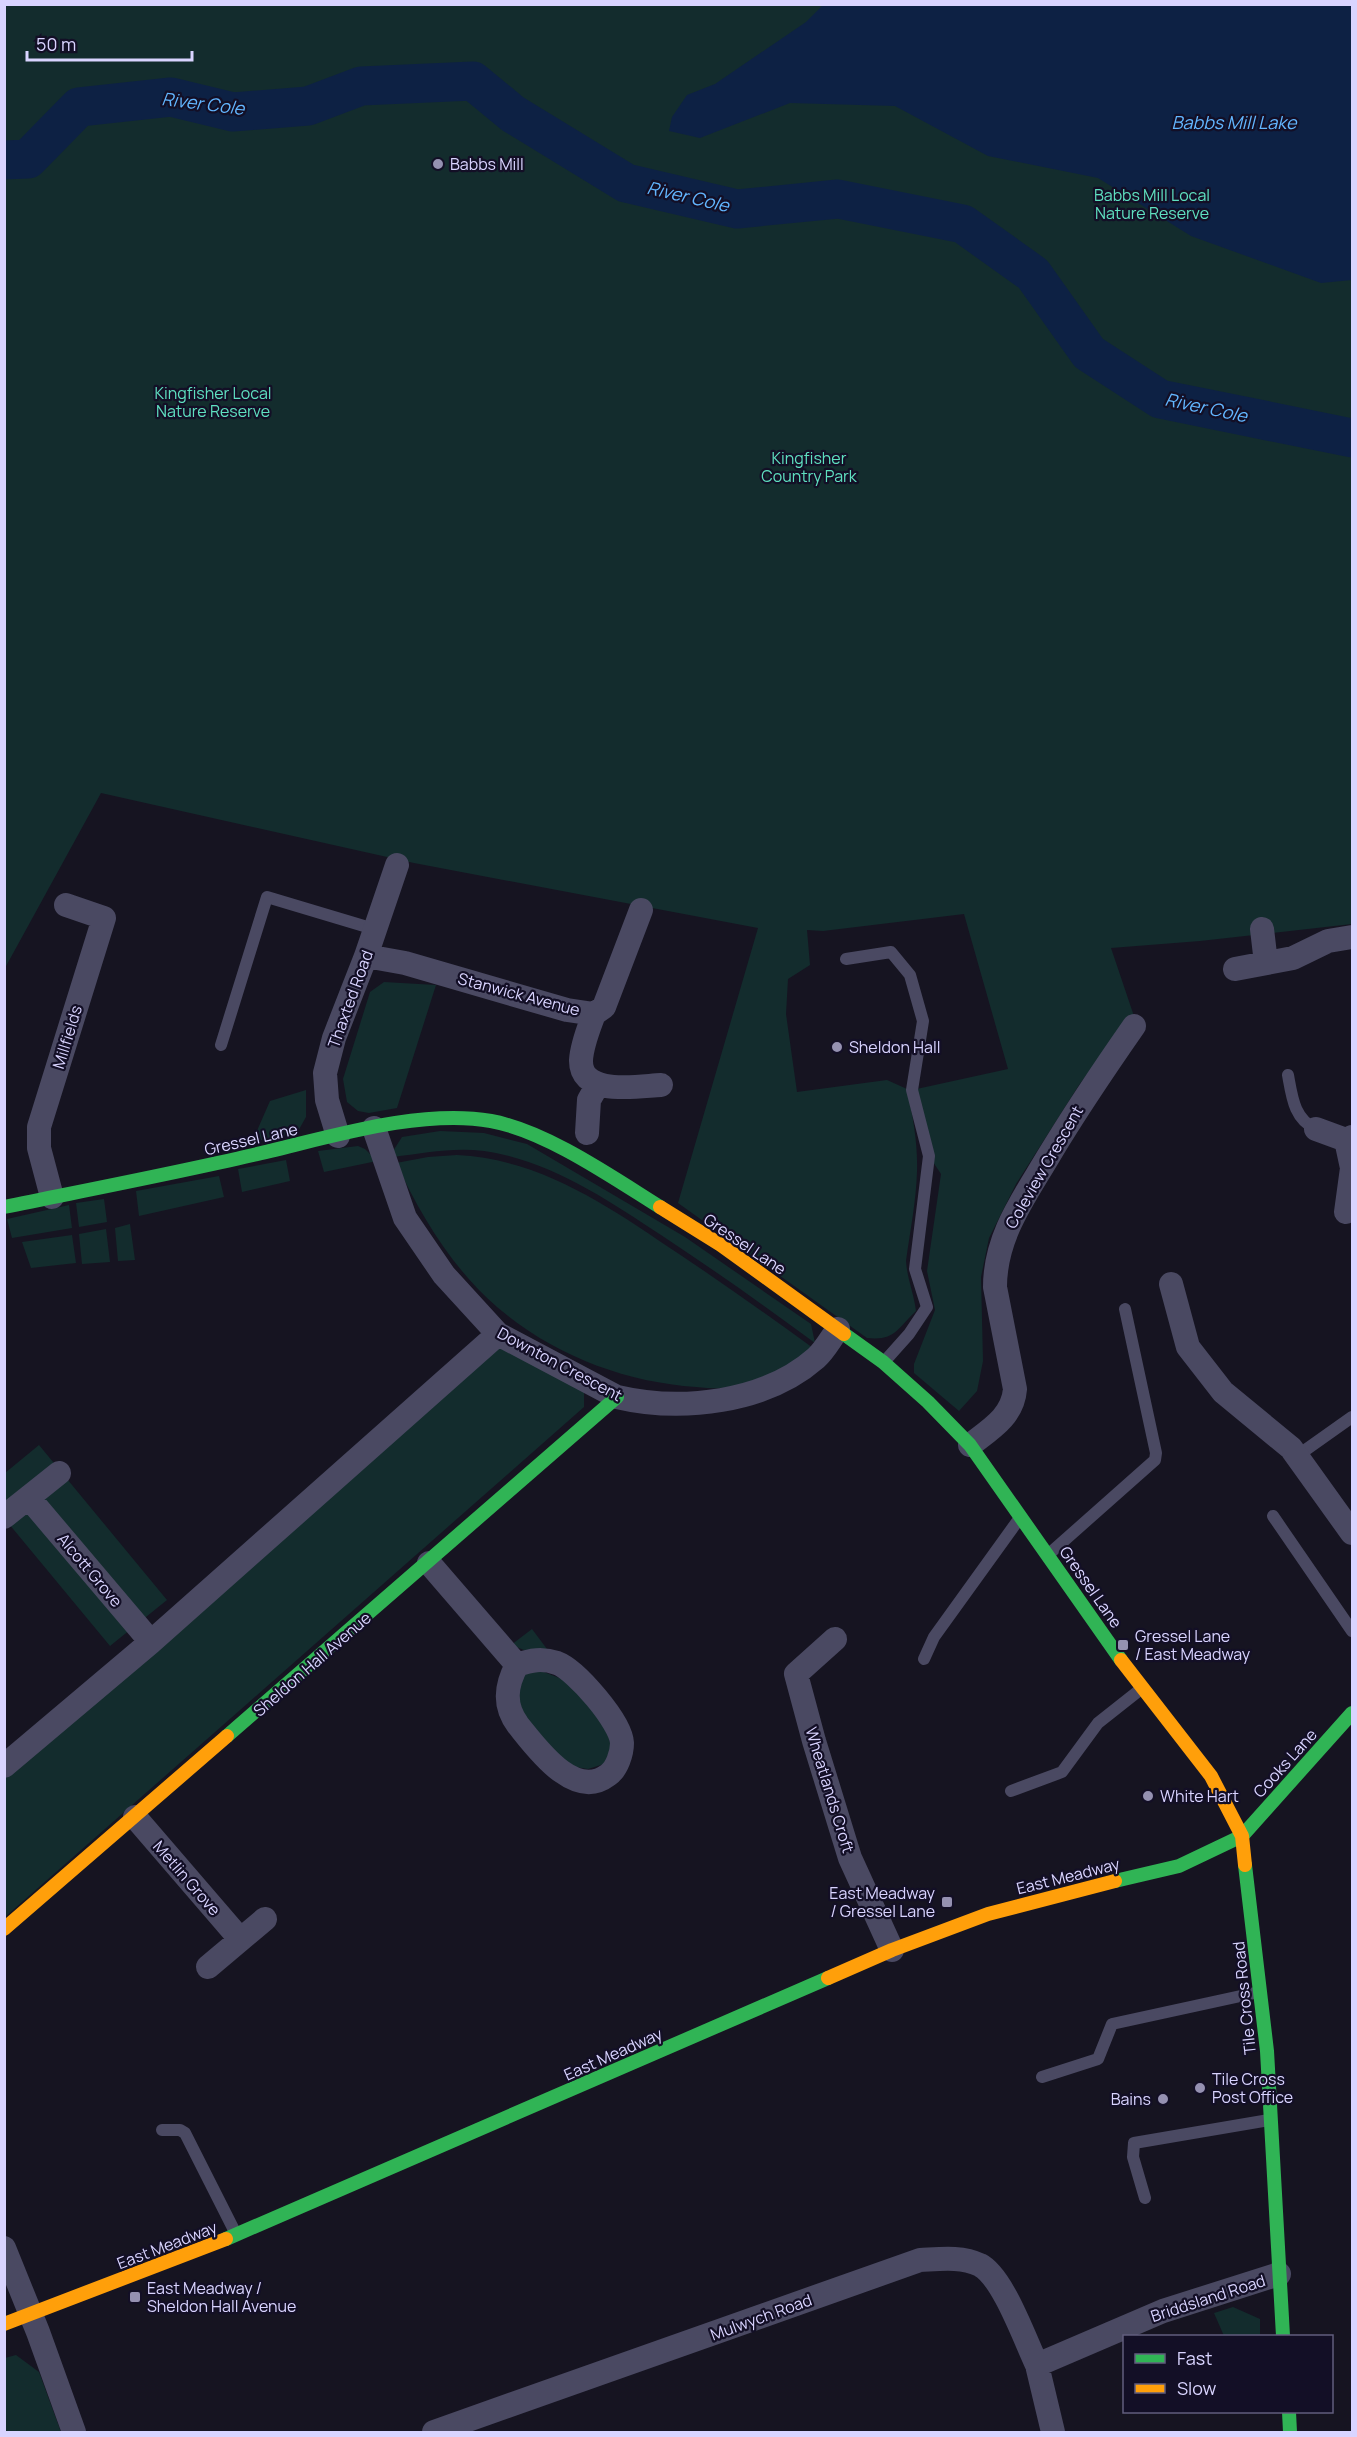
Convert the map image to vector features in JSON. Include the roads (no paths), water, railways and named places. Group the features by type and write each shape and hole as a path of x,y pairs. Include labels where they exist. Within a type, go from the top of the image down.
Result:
{"street":[{"name":"Thaxted Road","path":"338,1136 327,1100 325,1073 334,1038 366,956 397,865"},
{"name":"Millfields","path":"52,1197 39,1148 39,1127 104,918 66,904"},
{"name":"Stanwick Avenue","path":"366,956 405,963 567,1010 594,1014 604,1007 641,910"},
{"path":"1262,929 1266,963"},
{"path":"1235,969 1293,958 1328,941 1353,937"},
{"path":"594,1014 581,1062 587,1076 597,1086 661,1085"},
{"name":"Coleview Crescent","path":"970,1445 992,1429 1010,1411 1014,1401 1016,1389 995,1287 995,1271 1000,1245 1009,1222 1084,1098 1134,1026"},
{"path":"587,1133 589,1100 597,1086"},
{"name":"Gressel Lane","path":"4,1207 183,1171 374,1128 427,1119 458,1117 491,1121 524,1130 600,1168 721,1245 883,1362 928,1402 970,1445 1142,1689 1211,1776 1242,1836"},
{"name":"Downton Crescent","path":"374,1128 405,1218 444,1275 498,1334 616,1397 636,1401 689,1404 760,1392 792,1376 818,1357 838,1329"},
{"path":"1316,1130 1349,1139 1352,1168 1346,1212"},
{"path":"1171,1284 1188,1347 1223,1392 1291,1448 1353,1533"},
{"path":"4,1766 151,1642 498,1334"},
{"name":"Sheldon Hall Avenue","path":"4,1929 429,1563 616,1397"},
{"path":"4,1517 59,1473"},
{"name":"Alcott Grove","path":"29,1498 151,1642"},
{"path":"429,1563 517,1665"},
{"name":"Wheatlands Croft","path":"835,1639 796,1674 850,1858 892,1950"},
{"path":"530,1660 545,1660 559,1664 571,1671 585,1686 614,1722 622,1742 615,1768 608,1776 586,1781 567,1776 550,1763 531,1741 513,1719 509,1708 507,1695 509,1679 517,1665 530,1660"},
{"name":"Cooks Lane","path":"1242,1836 1353,1713"},
{"name":"Metlin Grove","path":"135,1817 240,1939"},
{"name":"East Meadway","path":"4,2324 237,2235 892,1950 988,1914 1179,1866 1242,1836"},
{"name":"Tile Cross Road","path":"1242,1836 1267,2051 1283,2335"},
{"path":"208,1966 265,1918"},
{"path":"4,2248 74,2433"},
{"name":"Mulwych Road","path":"434,2433 920,2260 953,2258 981,2266 999,2284 1037,2365"},
{"name":"Briddsland Road","path":"1037,2365 1163,2311 1279,2274"},
{"path":"1037,2365 1053,2433"},
{"path":"1289,2413 1290,2433"}],"lane":[{"path":"221,1045 267,897 374,929"},
{"path":"846,959 891,952 910,975 923,1021 912,1090 929,1156 915,1269 927,1307 909,1334 883,1362"},
{"path":"1288,1075 1298,1115 1307,1125 1316,1130"},
{"path":"1048,1554 1155,1460 1156,1453 1125,1309"},
{"path":"1297,1456 1353,1417"},
{"path":"924,1659 944,1622 1021,1516"},
{"path":"1273,1516 1353,1631"},
{"path":"1011,1791 1062,1772 1098,1723 1142,1689"},
{"path":"1042,2077 1098,2059 1112,2024 1260,1992"},
{"path":"1145,2198 1133,2157 1134,2143 1270,2120"},
{"path":"162,2130 180,2130 185,2133 237,2235"}],"water":[{"name":"Babbs Mill Lake","path":"824,4 1352,5 1352,280 1321,283 1191,236 1098,178 988,156 895,106 790,103 700,138 669,131 672,117 687,95 715,84 806,22"}],"waterway":[{"name":"River Cole","path":"4,160 28,159 79,107 171,97 233,112 308,106 361,86 473,81 513,114 626,183 737,209 838,199 963,224 1033,274 1089,353 1160,399 1352,438"}],"place":[{"name":"Babbs Mill","path":"438,164"},
{"name":"Sheldon Hall","path":"837,1047"},
{"name":"Gressel Lane / East Meadway","path":"1123,1645"},
{"name":"White Hart","path":"1148,1796"},
{"name":"East Meadway / Gressel Lane","path":"947,1902"},
{"name":"Tile Cross Post Office","path":"1200,2088"},
{"name":"Bains","path":"1163,2099"},
{"name":"East Meadway / Sheldon Hall Avenue","path":"135,2297"}],"park label":[{"name":"Babbs Mill Local Nature Reserve","path":"1152,204"},
{"name":"Kingfisher Local Nature Reserve","path":"213,402"},
{"name":"Kingfisher Country Park","path":"809,467"}]}
